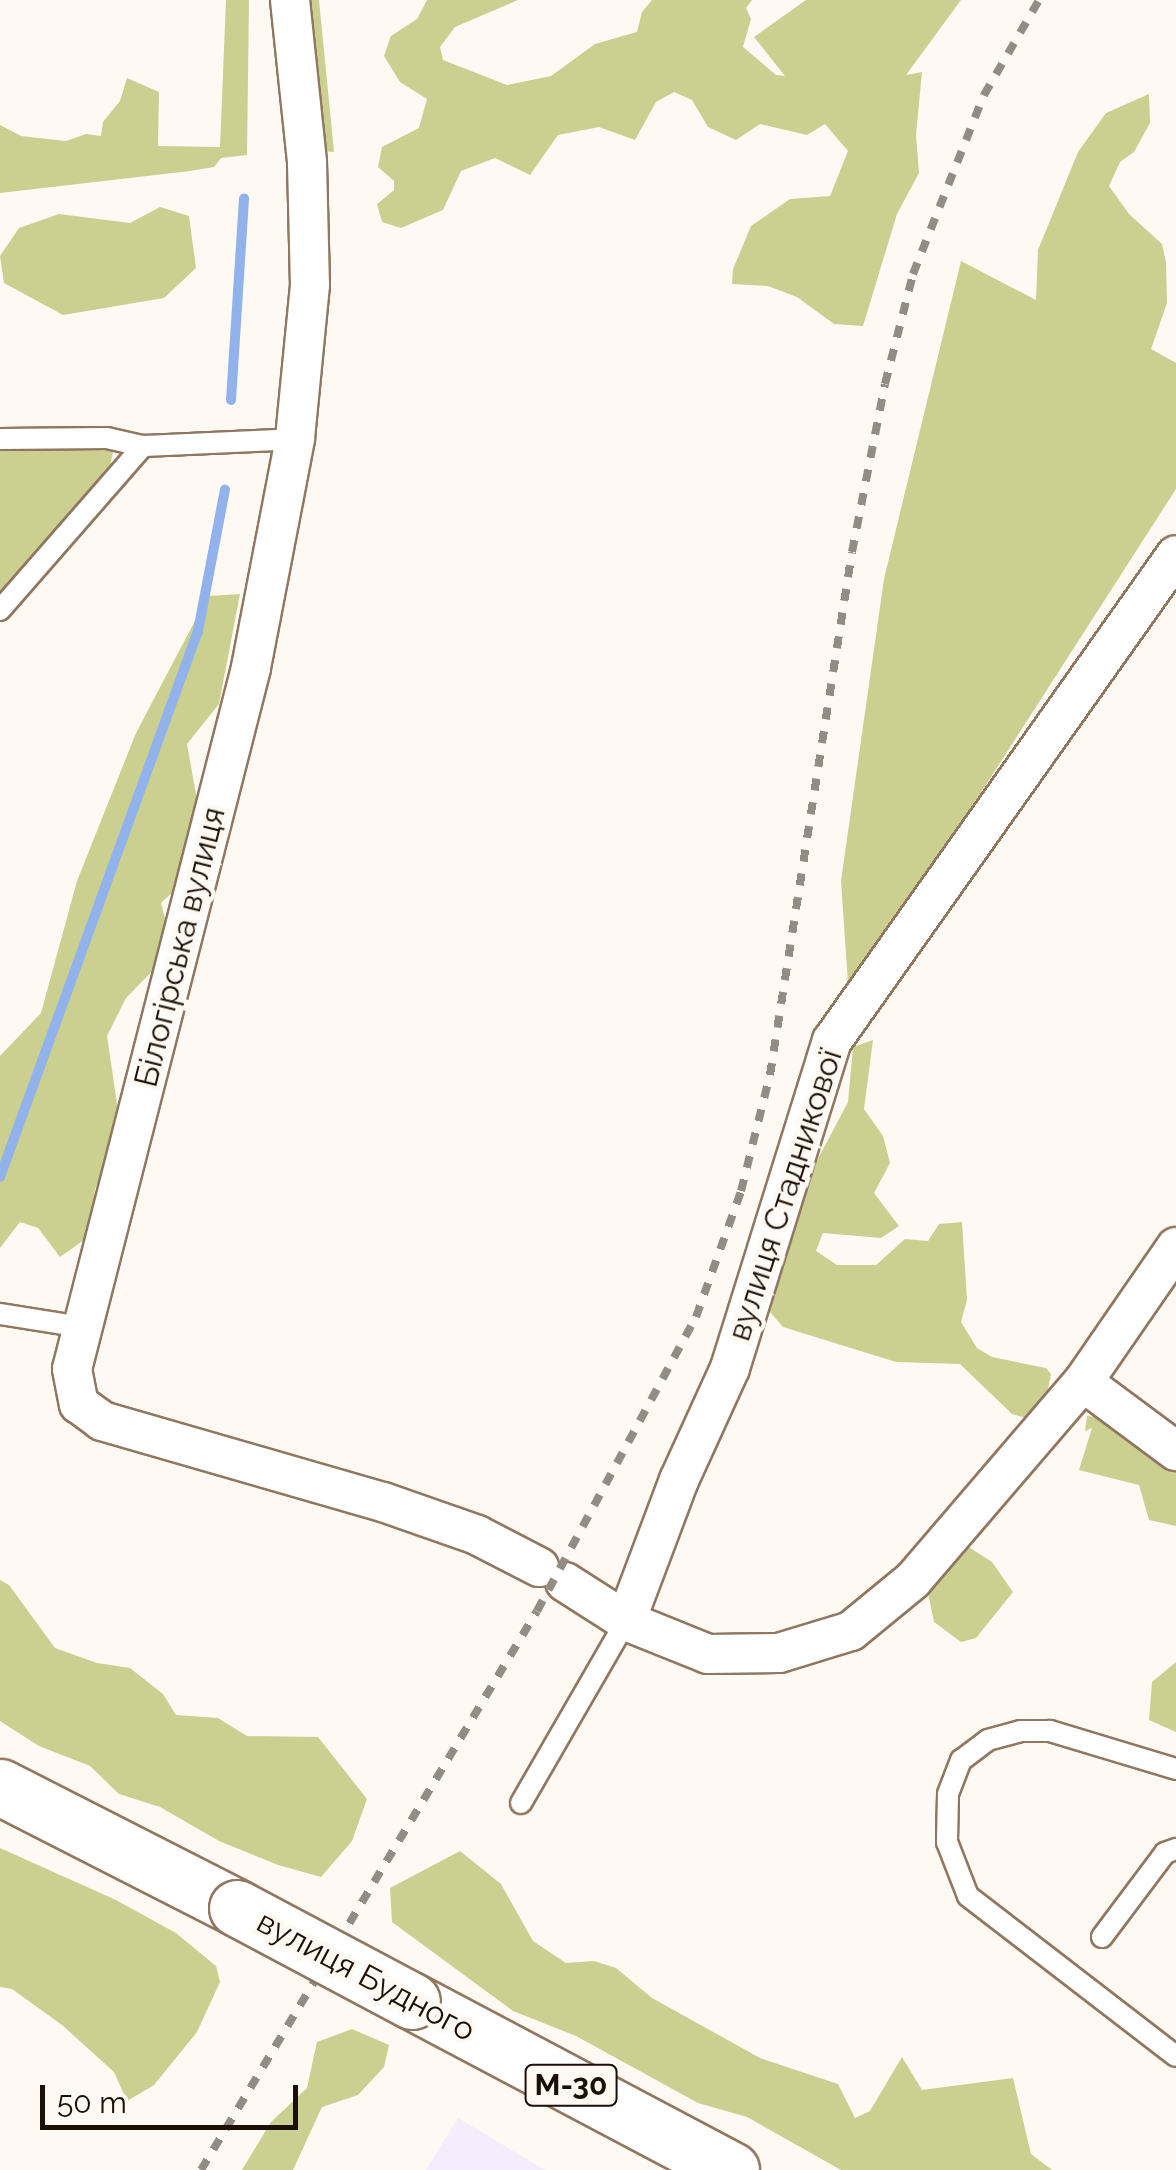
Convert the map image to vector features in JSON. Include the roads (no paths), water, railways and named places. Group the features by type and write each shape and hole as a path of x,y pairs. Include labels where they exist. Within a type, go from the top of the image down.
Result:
{"highway":[{"name":"вулиця Будного","path":"0,1787 730,2170"}],"street":[{"name":"Білогірська вулиця","path":"290,0 307,162 310,285 295,439 251,668 72,1370 80,1404 102,1421 383,1502 477,1535 552,1574 626,1621 708,1654 779,1653 851,1632 914,1580 1083,1382 1176,1247"},
{"name":"вулиця Стадникової","path":"626,1621 679,1480 730,1368 775,1234 832,1041 1176,555"},
{"path":"1083,1382 1176,1451"}],"lane":[{"path":"0,439 108,438 143,446 295,439"},
{"path":"0,610 143,446"},
{"path":"0,1314 82,1327"},
{"path":"521,1803 626,1621"},
{"path":"1176,1769 1050,1730 1021,1731 988,1740 961,1760 948,1794 947,1842 968,1896 1176,2056"},
{"path":"1102,1937 1166,1853 1176,1849"}],"waterway":[{"path":"231,400 244,198"},
{"path":"0,1177 198,631 225,490"}],"railway":[{"path":"201,2170 537,1611 696,1317 741,1191 770,1075 852,552 885,384 913,274 984,95 1039,0"}]}
